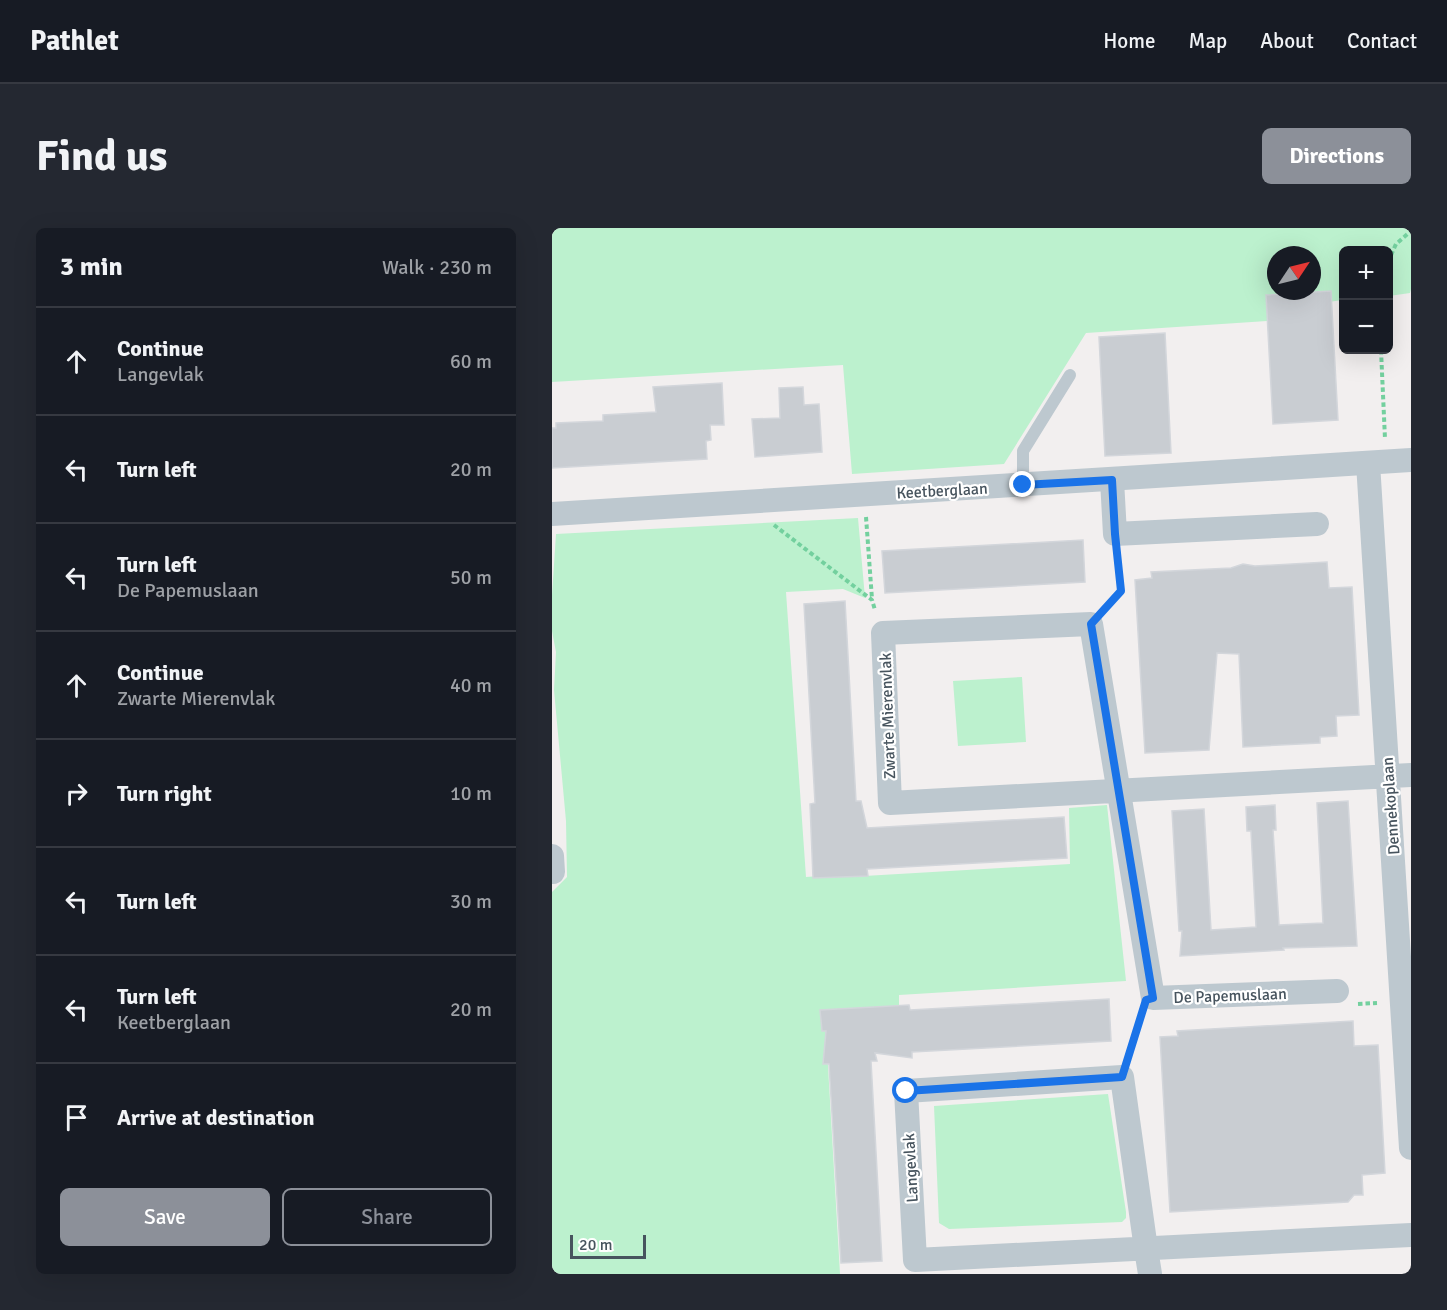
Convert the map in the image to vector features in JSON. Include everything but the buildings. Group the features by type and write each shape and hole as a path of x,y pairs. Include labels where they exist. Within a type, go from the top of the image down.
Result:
{"street":[{"name":"Keetberglaan","path":"552,514 1389,461"},
{"name":"Dennekoplaan","path":"1389,461 1411,1148"},
{"path":"1112,480 1115,534 1317,524"},
{"path":"1091,624 1119,791"},
{"name":"Zwarte Mierenvlak","path":"1091,624 883,633 890,803 1399,775"},
{"name":"De Papemuslaan","path":"1119,791 1153,998 1337,990"},
{"path":"1122,1077 1150,1274"},
{"name":"Langevlak","path":"1122,1077 906,1091 915,1260 1411,1234"}],"lane":[{"path":"1023,485 1023,451 1070,375"}],"path":[{"path":"1393,252 1396,244 1411,231"},
{"path":"1381,354 1389,461"},
{"path":"865,495 872,600 883,633"},
{"path":"743,502 872,600"},
{"path":"1091,624 1121,591 1115,534"},
{"path":"1337,990 1349,1005 1407,1000"},
{"path":"1122,1077 1146,1000 1153,998"}],"green space":[{"path":"552,228 1411,228 1410,293 1393,295 1393,246 1339,246 1339,301 1291,307 1267,321 1086,333 1004,464 852,474 843,365 552,382"},
{"path":"858,518 865,598 843,589 786,592 806,877 834,875 847,877 1070,864 1069,808 1107,805 1126,981 899,995 899,1008 825,1014 840,1274 552,1274 552,892 567,877 566,821 554,690 556,652 552,631 556,534"},
{"path":"1022,677 1026,742 958,746 953,681"},
{"path":"1108,1094 1126,1212 1126,1218 1122,1222 949,1229 939,1223 934,1106"}],"route":[{"path":"906,1091 1122,1077 1146,1000 1153,998 1091,624 1121,591 1112,480 1023,485"}]}
